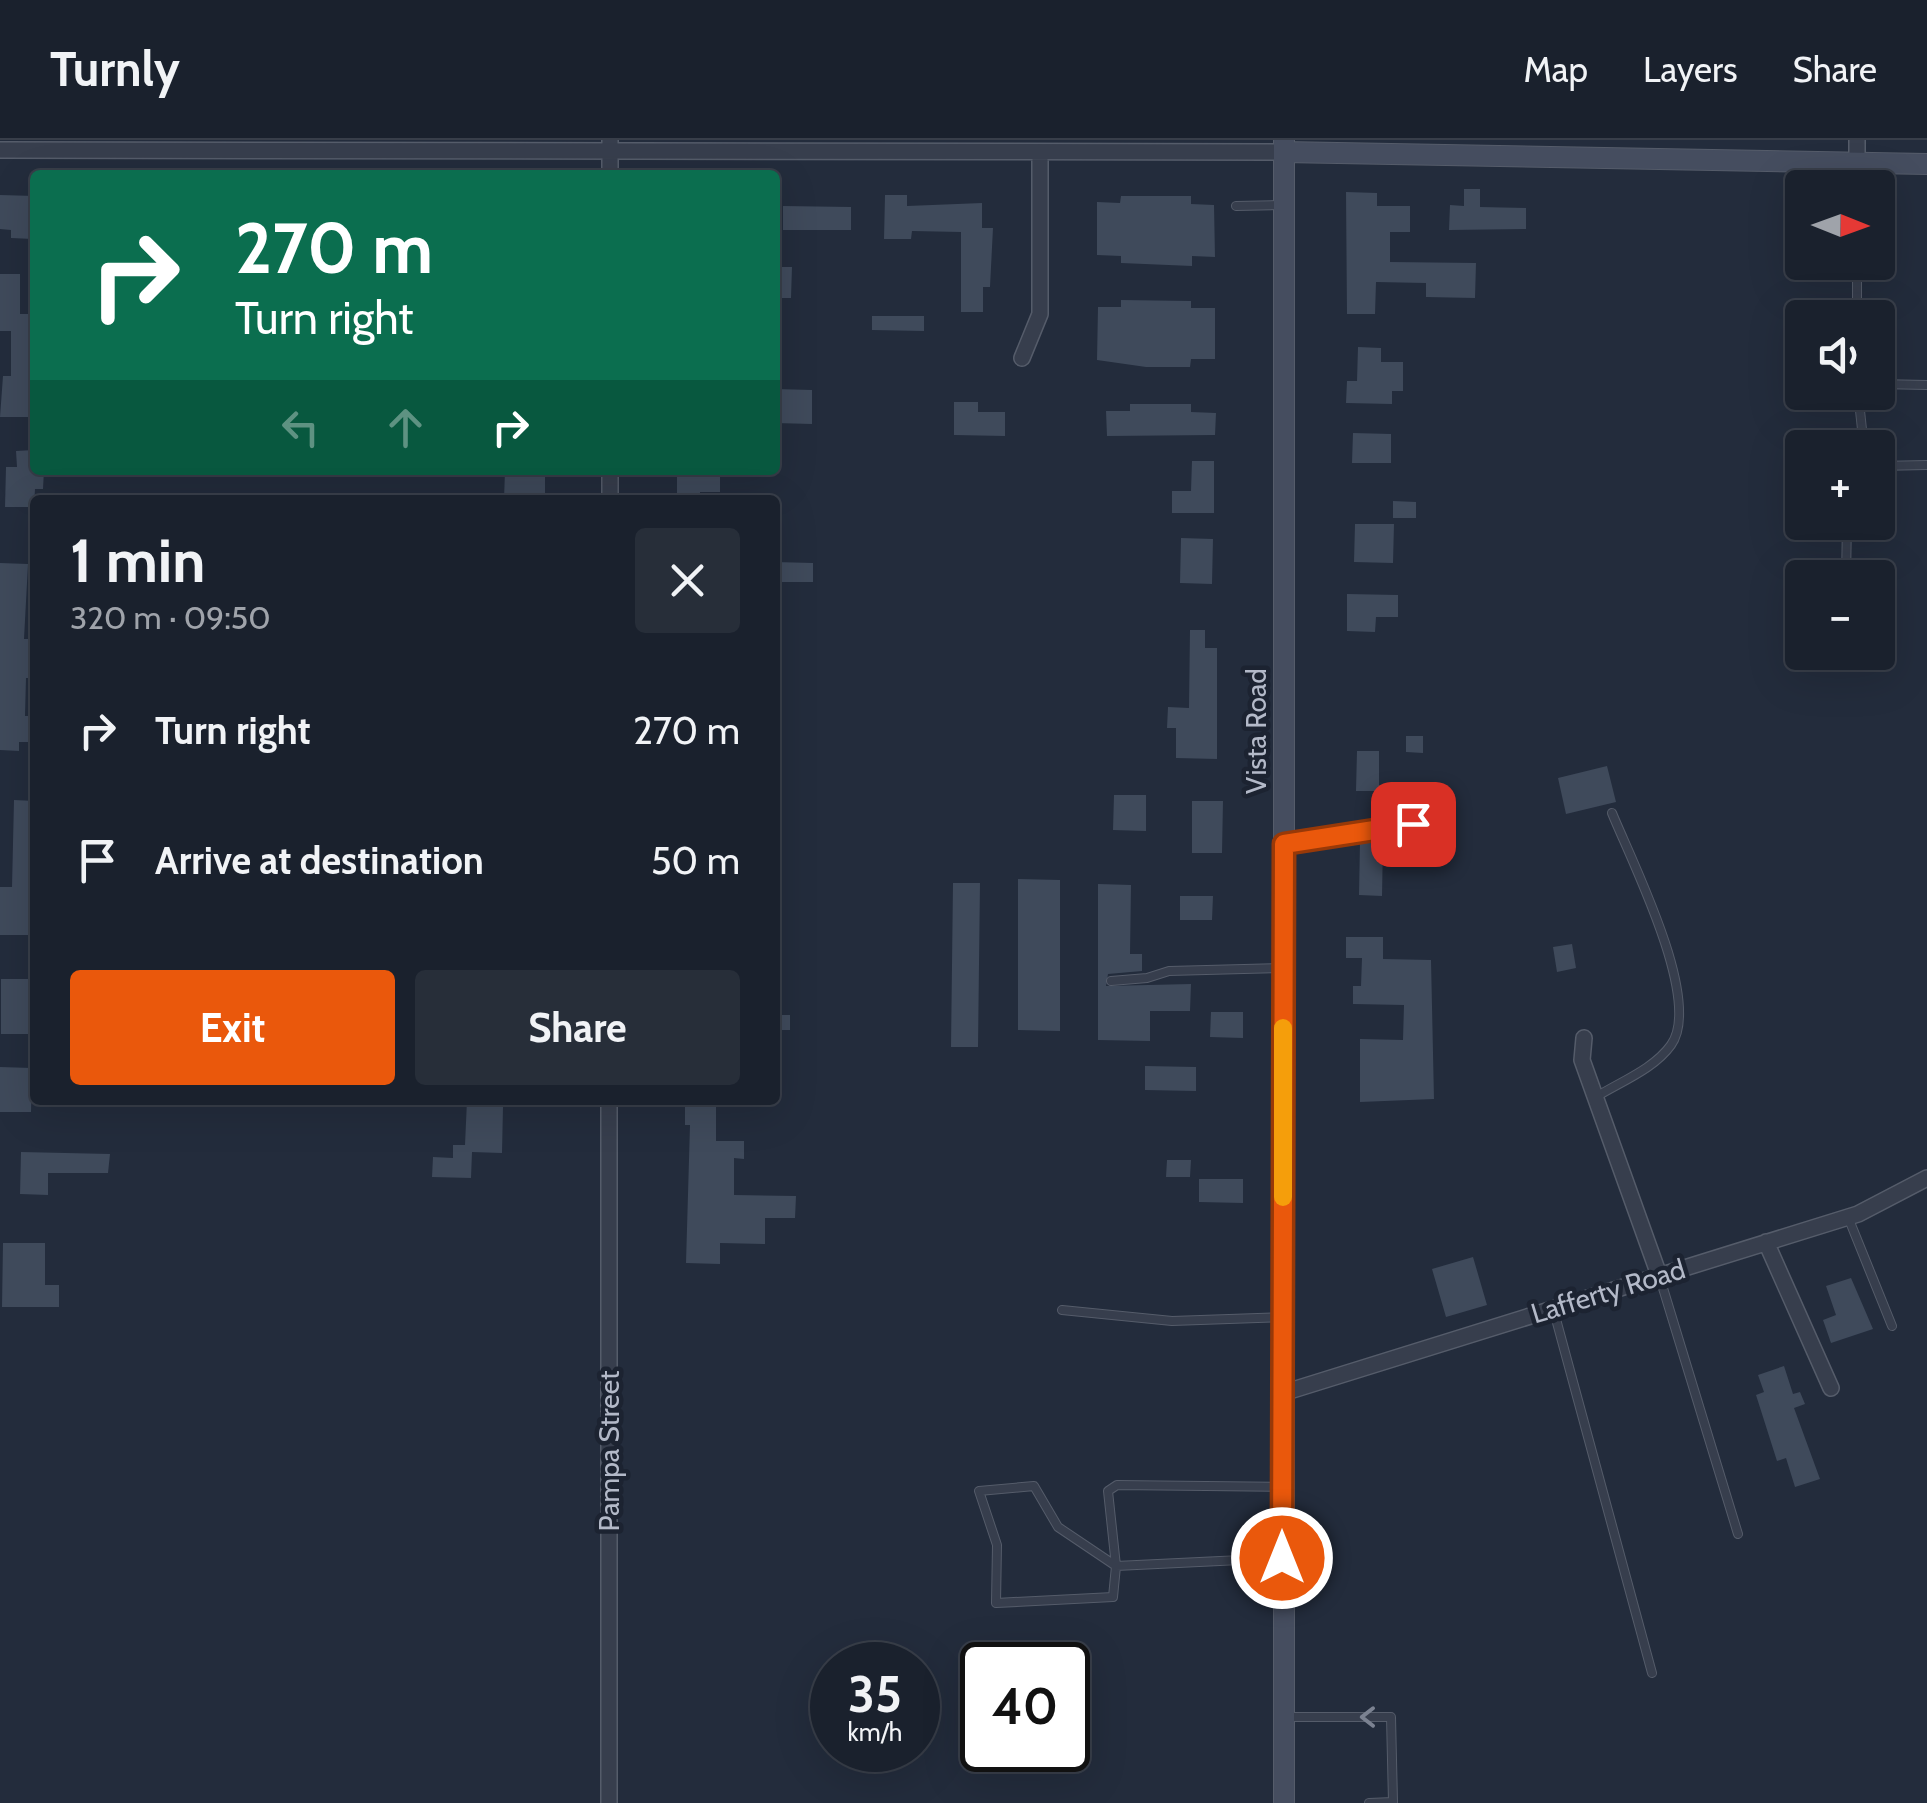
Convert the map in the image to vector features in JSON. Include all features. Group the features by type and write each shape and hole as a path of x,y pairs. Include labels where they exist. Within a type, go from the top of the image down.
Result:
{"street":[{"path":"1857,140 1857,165"},
{"path":"0,150 269,145 1040,152 1284,146 1927,164"},
{"name":"Vista Road","path":"1284,146 1284,1803"},
{"path":"1022,358 1040,314 1040,152"},
{"path":"1584,1038 1582,1060 1659,1275"},
{"name":"Pampa Street","path":"609,1803 610,1105"},
{"name":"Lafferty Road","path":"1283,1393 1848,1217 1927,1178"},
{"path":"1766,1242 1831,1388"}],"lane":[{"path":"1857,165 1857,170"},
{"path":"1236,206 1284,204"},
{"path":"1895,385 1927,386"},
{"path":"1895,466 1927,465"},
{"path":"1596,1097 1660,1056 1682,1019 1680,991 1658,926 1612,813"},
{"path":"1284,844 1332,840 1379,828 1447,825"},
{"path":"1111,981 1147,978 1169,970 1283,968"},
{"path":"1848,1217 1892,1326"},
{"path":"1659,1275 1738,1534"},
{"path":"1553,1308 1652,1674"},
{"path":"1062,1310 1172,1321 1283,1317"},
{"path":"1282,1558 1116,1566 1058,1528 1034,1486 979,1491 997,1545 996,1602 1112,1597 1116,1566 1111,1487 1283,1488"},
{"path":"1283,1717 1392,1718 1393,1802 1369,1803"}],"building":[{"path":"1464,189 1480,189 1480,207 1526,208 1526,229 1449,230 1450,205 1464,206"},
{"path":"1346,192 1377,193 1377,206 1410,206 1410,232 1390,232 1390,262 1476,263 1475,298 1426,297 1426,283 1376,282 1375,314 1347,314"},
{"path":"0,195 30,196 30,239 11,238 11,230 0,229"},
{"path":"885,195 907,195 907,206 982,203 982,228 993,228 990,287 983,287 983,312 961,312 961,232 912,231 911,239 884,239"},
{"path":"1121,196 1191,196 1191,204 1214,205 1215,257 1192,256 1192,266 1121,263 1121,256 1097,255 1097,202 1120,203"},
{"path":"783,206 851,207 851,230 783,230"},
{"path":"780,267 792,267 791,298 780,298"},
{"path":"0,274 20,274 20,314 30,314 30,417 0,417 3,376 11,376 11,331 0,331"},
{"path":"1121,300 1191,301 1191,308 1215,308 1215,359 1191,359 1190,367 1146,367 1097,360 1098,307 1121,307"},
{"path":"872,316 924,316 924,331 872,330"},
{"path":"1358,347 1381,348 1381,362 1403,362 1403,391 1392,391 1392,404 1346,403 1347,381 1357,381"},
{"path":"780,389 812,390 812,424 780,423"},
{"path":"954,402 978,402 978,412 1005,412 1005,436 954,435"},
{"path":"1130,404 1191,404 1191,412 1216,413 1215,435 1107,436 1106,411 1130,411"},
{"path":"1353,433 1391,434 1391,463 1352,463"},
{"path":"30,450 30,475 44,475 43,489 35,489 35,495 30,495 30,507 5,507 6,467 17,467 16,451"},
{"path":"1192,461 1214,461 1214,513 1172,513 1172,491 1191,491"},
{"path":"505,475 545,475 545,495 504,495"},
{"path":"677,475 720,475 720,492 677,495"},
{"path":"1393,501 1416,502 1416,518 1393,518"},
{"path":"1355,524 1394,524 1393,563 1354,562"},
{"path":"1181,538 1213,539 1212,584 1180,583"},
{"path":"780,562 813,563 813,582 780,582"},
{"path":"0,563 28,564 24,639 30,639 25,716 30,716 30,742 19,742 19,751 0,750"},
{"path":"1347,594 1398,595 1398,617 1376,617 1375,632 1347,631"},
{"path":"1190,630 1205,630 1205,648 1217,648 1217,759 1176,758 1176,728 1167,728 1168,707 1189,708"},
{"path":"1406,736 1423,736 1423,753 1406,752"},
{"path":"1357,751 1379,751 1379,791 1356,791"},
{"path":"1607,766 1616,802 1566,814 1558,778"},
{"path":"1114,795 1146,795 1146,831 1113,830"},
{"path":"14,800 30,801 29,935 0,935 0,887 12,887"},
{"path":"1192,801 1223,801 1222,853 1192,853"},
{"path":"1360,842 1383,843 1382,896 1359,895"},
{"path":"1018,879 1060,880 1060,1031 1018,1030"},
{"path":"953,883 980,883 978,1047 951,1047"},
{"path":"1098,884 1131,885 1130,954 1142,954 1142,971 1108,974 1106,986 1191,984 1190,1011 1150,1011 1150,1041 1098,1040"},
{"path":"1180,896 1213,896 1212,920 1180,920"},
{"path":"1346,937 1383,937 1383,959 1431,960 1434,1099 1360,1102 1360,1039 1403,1040 1404,1005 1353,1004 1353,986 1361,986 1362,958 1346,958"},
{"path":"1572,944 1576,968 1557,972 1553,947"},
{"path":"1,979 30,979 30,1034 1,1034"},
{"path":"1211,1012 1243,1012 1243,1038 1210,1037"},
{"path":"780,1015 790,1015 790,1030 780,1030"},
{"path":"1145,1066 1196,1067 1196,1091 1145,1090"},
{"path":"0,1067 30,1068 31,1112 0,1112"},
{"path":"467,1105 503,1107 502,1153 472,1152 471,1178 432,1177 433,1157 453,1158 453,1145 465,1145"},
{"path":"685,1105 716,1105 716,1141 744,1141 744,1159 734,1158 734,1195 796,1196 795,1218 765,1218 765,1244 720,1243 720,1264 686,1263 690,1125 685,1125"},
{"path":"21,1152 110,1154 108,1173 48,1173 48,1195 20,1194"},
{"path":"1167,1160 1191,1160 1190,1177 1166,1177"},
{"path":"1199,1179 1243,1179 1243,1203 1199,1202"},
{"path":"3,1243 45,1243 45,1285 59,1285 59,1307 2,1307"},
{"path":"1473,1257 1487,1305 1446,1317 1432,1269"},
{"path":"1851,1278 1873,1329 1831,1343 1823,1320 1836,1315 1826,1286"},
{"path":"1784,1366 1793,1394 1800,1392 1805,1404 1794,1408 1820,1479 1795,1487 1786,1458 1777,1461 1756,1395 1764,1392 1758,1375"}],"slow traffic":[{"path":"1283,1028 1283,1197"}],"route":[{"path":"1282,1558 1284,844 1332,840 1413,824"}]}
